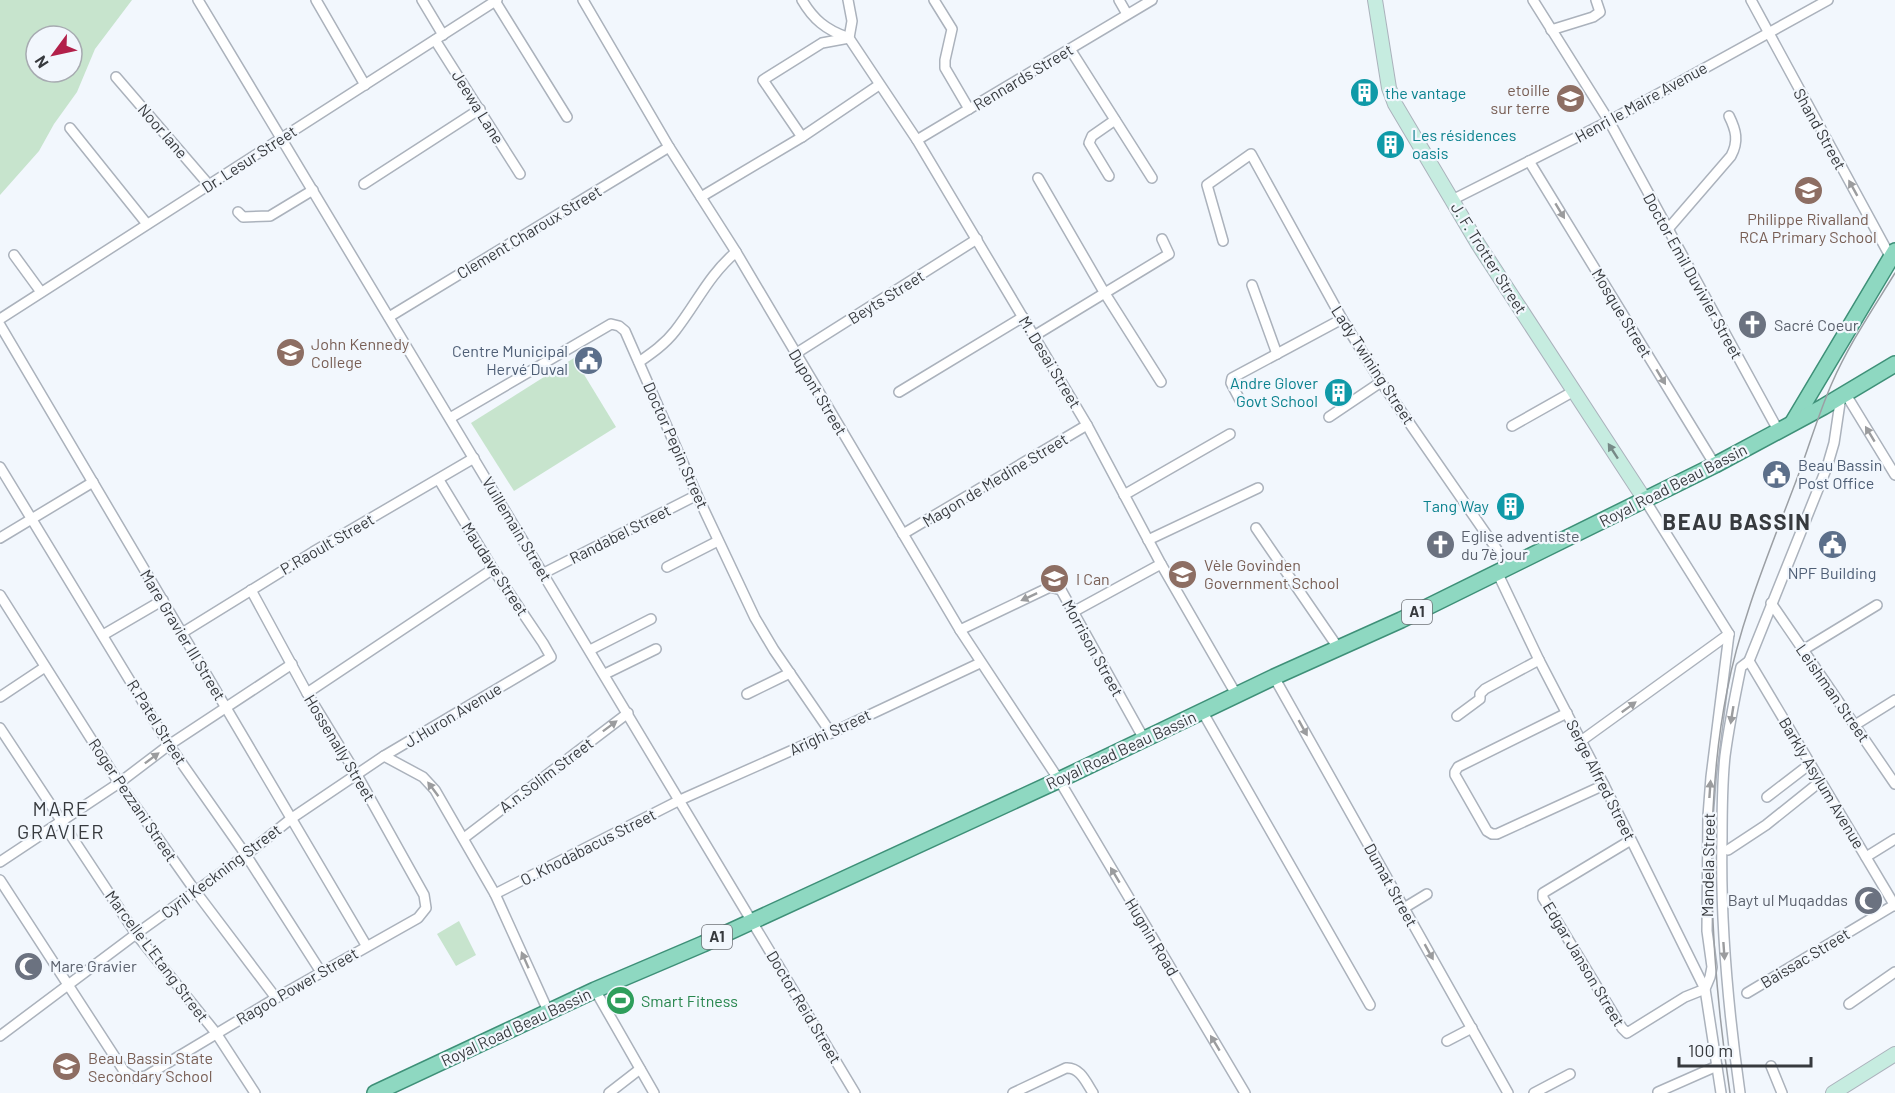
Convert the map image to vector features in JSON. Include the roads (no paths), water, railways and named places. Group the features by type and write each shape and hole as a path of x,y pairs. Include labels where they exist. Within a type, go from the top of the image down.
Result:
{"main road":[{"path":"1793,422 1893,254"},
{"name":"A1","path":"1848,392 1895,364"},
{"name":"Royal Road Beau Bassin","path":"375,1093 595,990 703,945 1059,780 1236,694 1339,650 1715,465 1848,392"}],"street":[{"name":"Vuillemain Street","path":"198,0 753,920"},
{"path":"316,0 365,85"},
{"name":"Jeewa Lane","path":"422,0 439,37 520,174"},
{"name":"Dupont Street","path":"583,0 980,663 1059,780"},
{"path":"802,0 819,24 836,34 849,38"},
{"path":"848,0 852,21 849,38"},
{"path":"934,0 952,29 945,68 969,109"},
{"path":"1119,0 1127,14"},
{"name":"Rennards Street","path":"918,140 1152,0"},
{"name":"J. F. Trotter Street","path":"1375,0 1389,88 1395,104 1478,244 1645,500"},
{"name":"Doctor Emil Duvivier Street","path":"1533,0 1609,121 1778,430"},
{"path":"1551,30 1593,17 1600,12 1596,0"},
{"name":"Shand Street","path":"1751,0 1893,254"},
{"name":"Henri le Maire Avenue","path":"1452,200 1609,121 1828,0"},
{"name":"Dr. Lesur Street","path":"0,318 496,1"},
{"path":"496,1 567,117"},
{"path":"802,137 763,80 822,43 849,38"},
{"name":"M. Desai Street","path":"849,38 879,86 918,140 1087,425 1161,564 1236,694"},
{"path":"1070,49 1152,178"},
{"name":"Noor lane","path":"116,77 209,184"},
{"path":"701,197 802,137 879,86"},
{"path":"364,184 480,109"},
{"path":"1668,229 1731,156 1736,139 1735,129 1729,116"},
{"path":"1109,176 1089,143 1092,136 1115,120"},
{"path":"70,128 147,224"},
{"name":"Clement Charoux Street","path":"389,317 669,147"},
{"name":"Lady Twining Street","path":"1223,241 1207,184 1251,154 1342,319 1503,570"},
{"name":"Mosque Street","path":"1529,161 1715,465"},
{"path":"1038,178 1104,292 1161,382"},
{"path":"238,212 243,218 270,216 313,190"},
{"name":"Beyts Street","path":"795,354 977,239"},
{"path":"1034,336 1169,254 1162,239"},
{"path":"639,362 675,332 719,267 735,252"},
{"path":"14,255 41,292"},
{"path":"1252,285 1277,354"},
{"path":"899,392 1023,317"},
{"path":"1241,402 1231,383 1232,378 1342,319"},
{"name":"Doctor Pepin Street","path":"450,418 611,324 619,326 625,331 697,495 755,618 831,732"},
{"name":"Mare Gravier III Street","path":"0,325 366,945"},
{"path":"1329,417 1381,382"},
{"path":"1512,426 1574,391"},
{"path":"1848,392 1895,475"},
{"path":"1740,1093 1722,923 1723,782 1728,738 1741,667 1749,661 1827,467 1848,392"},
{"name":"Magon de Medine Street","path":"903,534 1087,425"},
{"path":"1124,495 1230,434"},
{"name":"P.Raoult Street","path":"182,633 474,458"},
{"name":"R.Patel Street","path":"0,467 170,745 246,855 321,972"},
{"name":"Maudave Street","path":"440,480 493,569 551,657"},
{"path":"0,538 93,482"},
{"path":"1148,540 1258,488"},
{"name":"Randabel Street","path":"544,573 697,495"},
{"path":"1581,741 1729,634 1645,500"},
{"path":"1256,528 1339,650"},
{"path":"667,567 718,541"},
{"path":"1072,612 1161,564"},
{"path":"307,693 493,569"},
{"name":"Serge Alfred Street","path":"1503,570 1539,660 1705,989"},
{"name":"Morrison Street","path":"960,630 1050,587 1060,590 1144,739"},
{"name":"Hossenally Street","path":"251,590 307,693 357,775 424,895 426,908"},
{"name":"Roger Pezzani Street","path":"0,595 118,783 276,998"},
{"path":"103,635 163,600"},
{"name":"Leishman Street","path":"1771,603 1895,784"},
{"path":"1803,650 1877,605"},
{"path":"590,650 651,619"},
{"name":"Mandela Street","path":"1721,1093 1705,989 1712,967 1707,932 1708,816 1729,634"},
{"path":"605,674 656,649"},
{"name":"J.Huron Avenue","path":"357,775 384,756 551,657"},
{"path":"1457,716 1480,699 1480,694 1485,689 1539,660"},
{"name":"Barkly Asylum Avenue","path":"1749,661 1895,905"},
{"name":"Arighi Street","path":"680,800 980,663"},
{"path":"0,862 292,664"},
{"path":"0,697 45,666"},
{"path":"747,694 790,673"},
{"name":"Dumat Street","path":"1274,677 1508,1093"},
{"path":"1855,725 1895,700"},
{"path":"1202,711 1370,1005"},
{"name":"A.n.Solim Street","path":"464,838 628,713"},
{"path":"1567,713 1458,766 1455,776 1486,831 1492,834 1497,834 1604,785"},
{"name":"Marcelle L'Etang Street","path":"0,728 136,933 216,1034 255,1093"},
{"path":"384,756 423,777 435,789 495,894 549,1013"},
{"path":"1767,798 1810,764"},
{"name":"Cyril Keckning Street","path":"0,1036 136,933 246,855 292,818 357,775"},
{"name":"Hugnin Road","path":"1059,780 1245,1093"},
{"path":"1728,850 1766,825 1821,781"},
{"name":"O. Khodabacus Street","path":"495,894 680,800"},
{"path":"1866,857 1895,838"},
{"name":"Edgar Janson Street","path":"1631,840 1548,889 1543,893 1543,898 1627,1033 1685,997 1705,989"},
{"path":"0,880 68,985"},
{"path":"1404,908 1427,894"},
{"name":"Baissac Street","path":"1747,993 1895,905"},
{"name":"Ragoo Power Street","path":"68,985 124,1071 135,1078 146,1076 366,945 418,918 426,908"},
{"name":"Doctor Reid Street","path":"753,920 855,1093"},
{"path":"1849,1004 1895,972"},
{"path":"595,990 654,1093"},
{"path":"1447,1041 1472,1028"},
{"path":"1833,1093 1895,1054"},
{"path":"1658,1092 1716,1066"},
{"path":"1771,1066 1782,1093"},
{"path":"1013,1093 1066,1068 1073,1068 1079,1072 1093,1093"},
{"path":"609,1093 640,1069"},
{"path":"1534,1093 1570,1074"}],"tram line":[{"path":"1730,1093 1718,994 1712,892 1714,789 1727,691 1739,640 1756,589 1827,396 1854,341 1895,273"}],"place":[{"name":"the vantage","path":"1364,93"},
{"name":"etoille sur terre","path":"1571,99"},
{"name":"Les résidences oasis","path":"1391,144"},
{"name":"Philippe Rivalland RCA Primary School","path":"1808,191"},
{"name":"Sacré Coeur","path":"1753,325"},
{"name":"John Kennedy College","path":"290,353"},
{"name":"Centre Municipal Hervé Duval","path":"589,360"},
{"name":"Andre Glover Govt School","path":"1339,392"},
{"name":"Beau Bassin Post Office","path":"1777,474"},
{"name":"Tang Way","path":"1510,506"},
{"name":"Eglise adventiste du 7è jour","path":"1440,545"},
{"name":"NPF Building","path":"1832,545"},
{"name":"Vèle Govinden Government School","path":"1183,574"},
{"name":"I Can","path":"1055,579"},
{"name":"Bayt ul Muqaddas","path":"1869,900"},
{"name":"Mare Gravier","path":"29,966"},
{"name":"Smart Fitness","path":"620,1001"},
{"name":"Beau Bassin State Secondary School","path":"67,1067"}],"district":[{"name":"BEAU BASSIN","path":"1737,522"},
{"name":"MARE GRAVIER","path":"61,820"}]}
